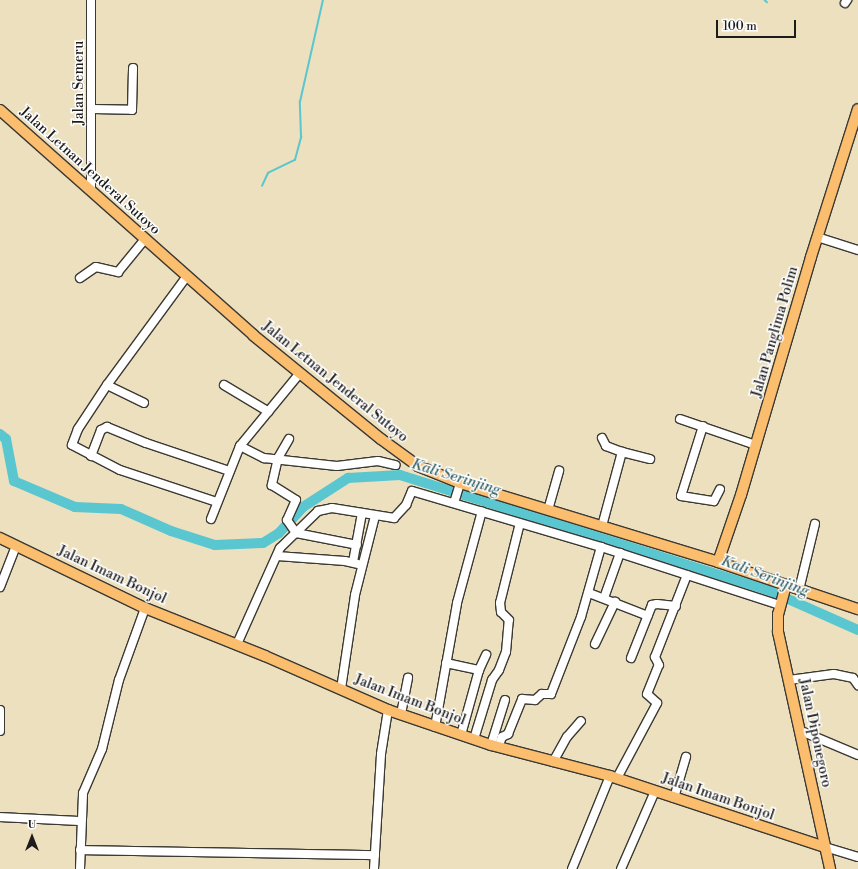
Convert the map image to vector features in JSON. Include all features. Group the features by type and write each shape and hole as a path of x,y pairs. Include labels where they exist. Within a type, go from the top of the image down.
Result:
{"main road":[{"name":"Jalan Panglima Polim","path":"718,562 756,445 817,237 858,109"},
{"name":"Jalan Letnan Jenderal Sutoyo","path":"0,110 187,276 300,373 406,458 430,472 459,486 602,526 718,562 785,588 799,590 858,609"},
{"name":"Jalan Imam Bonjol","path":"0,538 145,608 237,644 388,710 495,746 613,777 825,847"},
{"name":"Jalan Diponegoro","path":"785,588 780,604 778,632 830,869"}],"street":[{"name":"Jalan Semeru","path":"91,0 93,109 91,190"},
{"path":"93,109 132,110 134,68"},
{"path":"817,237 858,250"},
{"path":"80,278 96,267 118,272 145,239"},
{"path":"187,276 107,385 72,442 73,447 136,476 217,502"},
{"path":"211,519 240,446 300,373"},
{"path":"107,385 144,403"},
{"path":"224,385 269,412"},
{"path":"680,419 756,445"},
{"path":"703,426 681,496 714,501 720,489"},
{"path":"90,456 101,430 107,427 146,443 229,471"},
{"path":"602,438 606,446 622,452 650,459"},
{"path":"289,439 278,458 272,485 296,500 289,522 296,533 357,545"},
{"path":"240,446 264,458 278,458 337,466 378,461 396,465"},
{"path":"602,526 622,452"},
{"path":"548,510 559,471"},
{"path":"455,500 459,486"},
{"path":"237,644 283,544 323,508 395,518 407,504 412,491 455,500 482,511 780,604"},
{"path":"435,726 457,603 482,511"},
{"path":"353,562 362,513"},
{"path":"341,689 352,610 375,516"},
{"path":"474,739 492,680 500,670 506,652 510,620 501,612 500,603 520,523"},
{"path":"799,590 815,524"},
{"path":"0,587 16,546"},
{"path":"495,746 502,737 508,734 522,699 535,700 542,694 551,694 588,593 601,547"},
{"path":"604,598 620,553"},
{"path":"277,556 353,562 362,565"},
{"path":"572,869 613,777 658,703 648,694 659,665 656,654 687,575"},
{"path":"588,593 615,602 648,616"},
{"path":"594,644 615,602"},
{"path":"631,658 654,604 676,606"},
{"path":"80,869 80,821 85,783 102,750 119,680 145,608"},
{"path":"461,735 479,670 486,654"},
{"path":"446,663 479,670"},
{"path":"789,680 834,674 853,678 858,685"},
{"path":"401,714 408,678"},
{"path":"495,746 505,700"},
{"path":"0,710 0,731"},
{"path":"374,869 381,754 388,710"},
{"path":"554,762 567,737 581,721"},
{"path":"800,731 858,755"},
{"path":"674,798 686,756"},
{"path":"621,869 655,791"},
{"path":"0,817 80,821"},
{"path":"825,847 858,857"},
{"path":"80,850 375,855"}],"waterway":[{"path":"262,186 268,173 295,160 301,137 300,102 323,0"},
{"name":"Kali Serinjing","path":"0,434 6,439 14,481 75,507 121,509 171,531 215,545 263,543 279,533 303,507 348,478 400,475 770,591 858,630"}]}
